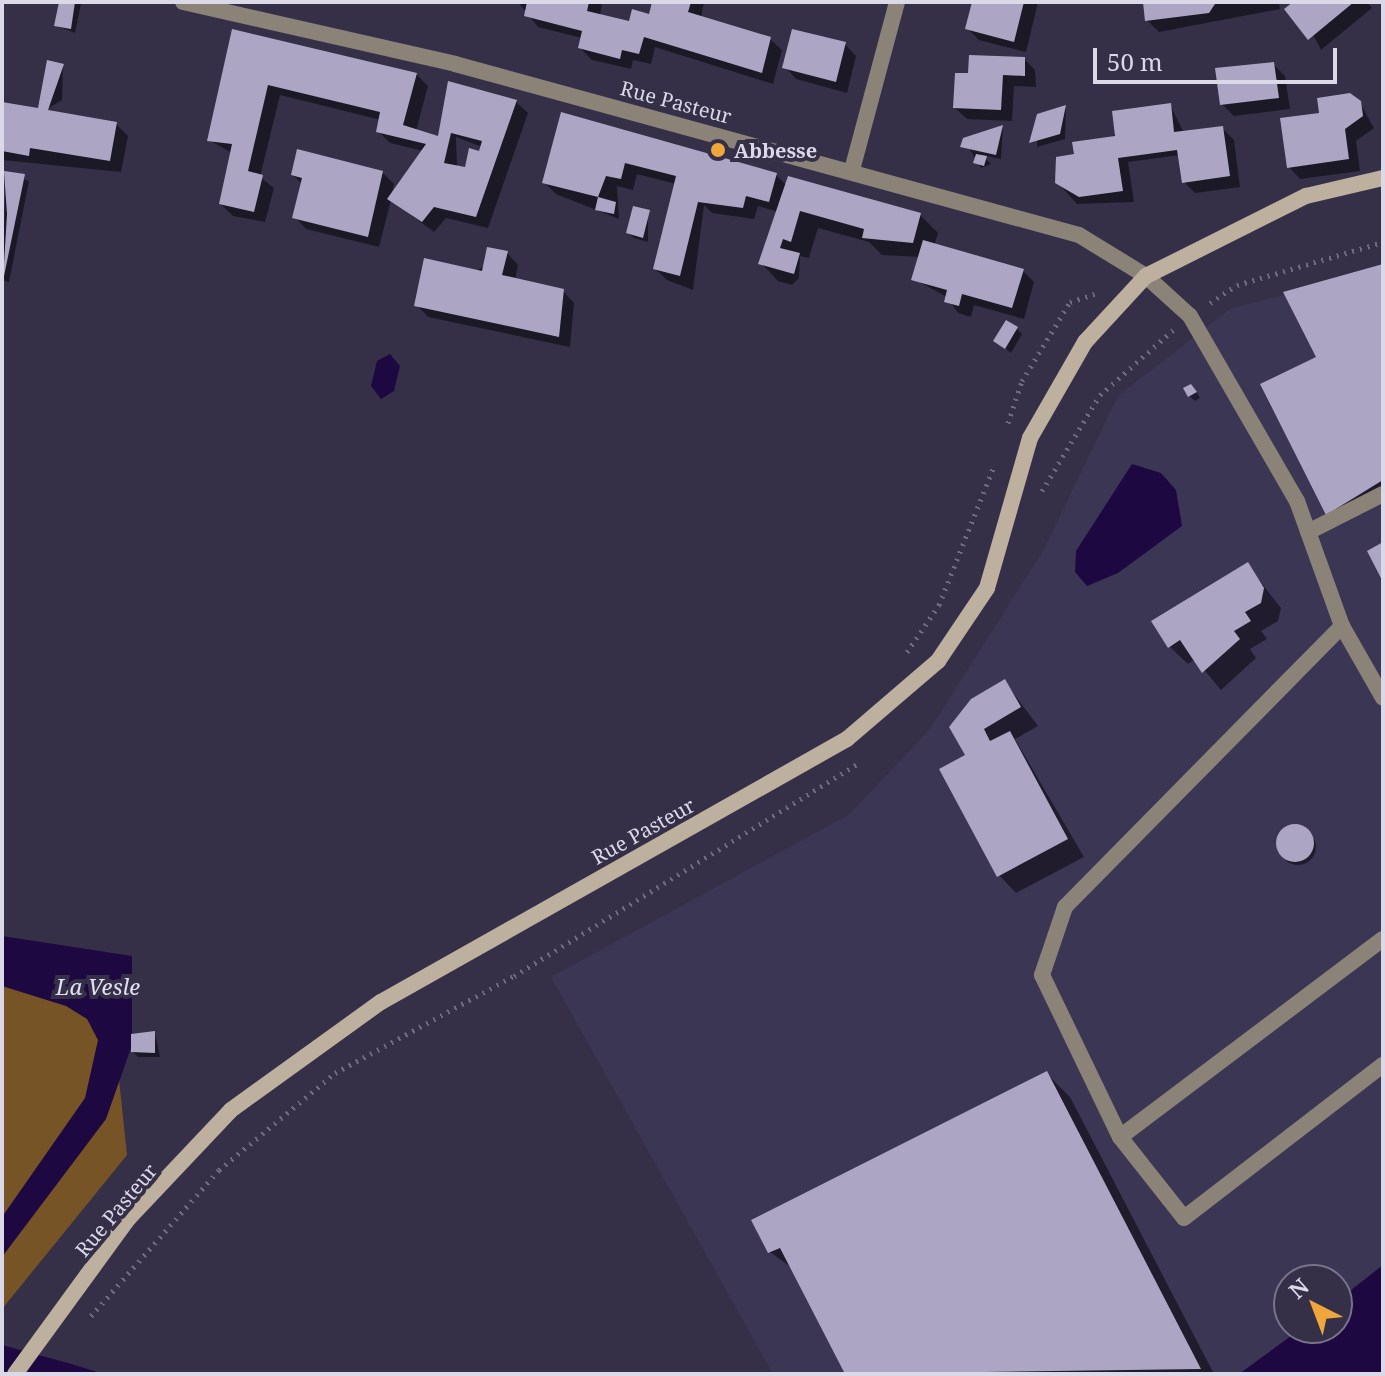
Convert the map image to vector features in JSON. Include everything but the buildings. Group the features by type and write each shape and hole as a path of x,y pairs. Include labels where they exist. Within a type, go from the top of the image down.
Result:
{"street":[{"name":"Rue Pasteur","path":"183,2 455,64 852,170 1079,235 1146,276 1190,316 1308,532 1342,626 1383,698"},
{"path":"852,170 897,2"},
{"name":"Rue Pasteur","path":"15,1374 128,1219 231,1110 381,1002 847,739 938,661 987,588 1030,438 1085,342 1146,276 1306,196 1383,178"},
{"path":"1308,532 1383,494"},
{"path":"1342,626 1065,907 1042,975 1120,1137 1184,1218 1383,1065"},
{"path":"1120,1137 1383,939"}],"path":[{"path":"1002,440 1022,381 1070,302 1146,276"},
{"path":"903,658 939,605 997,455"}],"shaded area":[{"path":"1383,269 1383,1314 1353,1336 1353,1264 1273,1264 1273,1344 1343,1344 1303,1374 773,1374 551,977 850,814 930,729 1043,551 1118,396 1230,309"},
{"path":"2,961 111,1004 127,1155 2,1309"}],"water":[{"path":"390,354 400,366 394,391 381,399 371,386 377,361"},
{"path":"1132,464 1161,473 1176,490 1182,526 1118,573 1087,586 1075,572 1076,551"},
{"name":"La Vesle","path":"2,936 132,956 132,1045 106,1119 2,1257 2,1217 85,1098 98,1040 87,1019 66,1006 2,986"},
{"path":"1383,1265 1383,1374 1239,1374 1280,1344 1353,1344 1353,1288"},
{"path":"2,1345 75,1365 103,1374 2,1374"}],"place":[{"name":"Abbesse","path":"718,150"}]}
